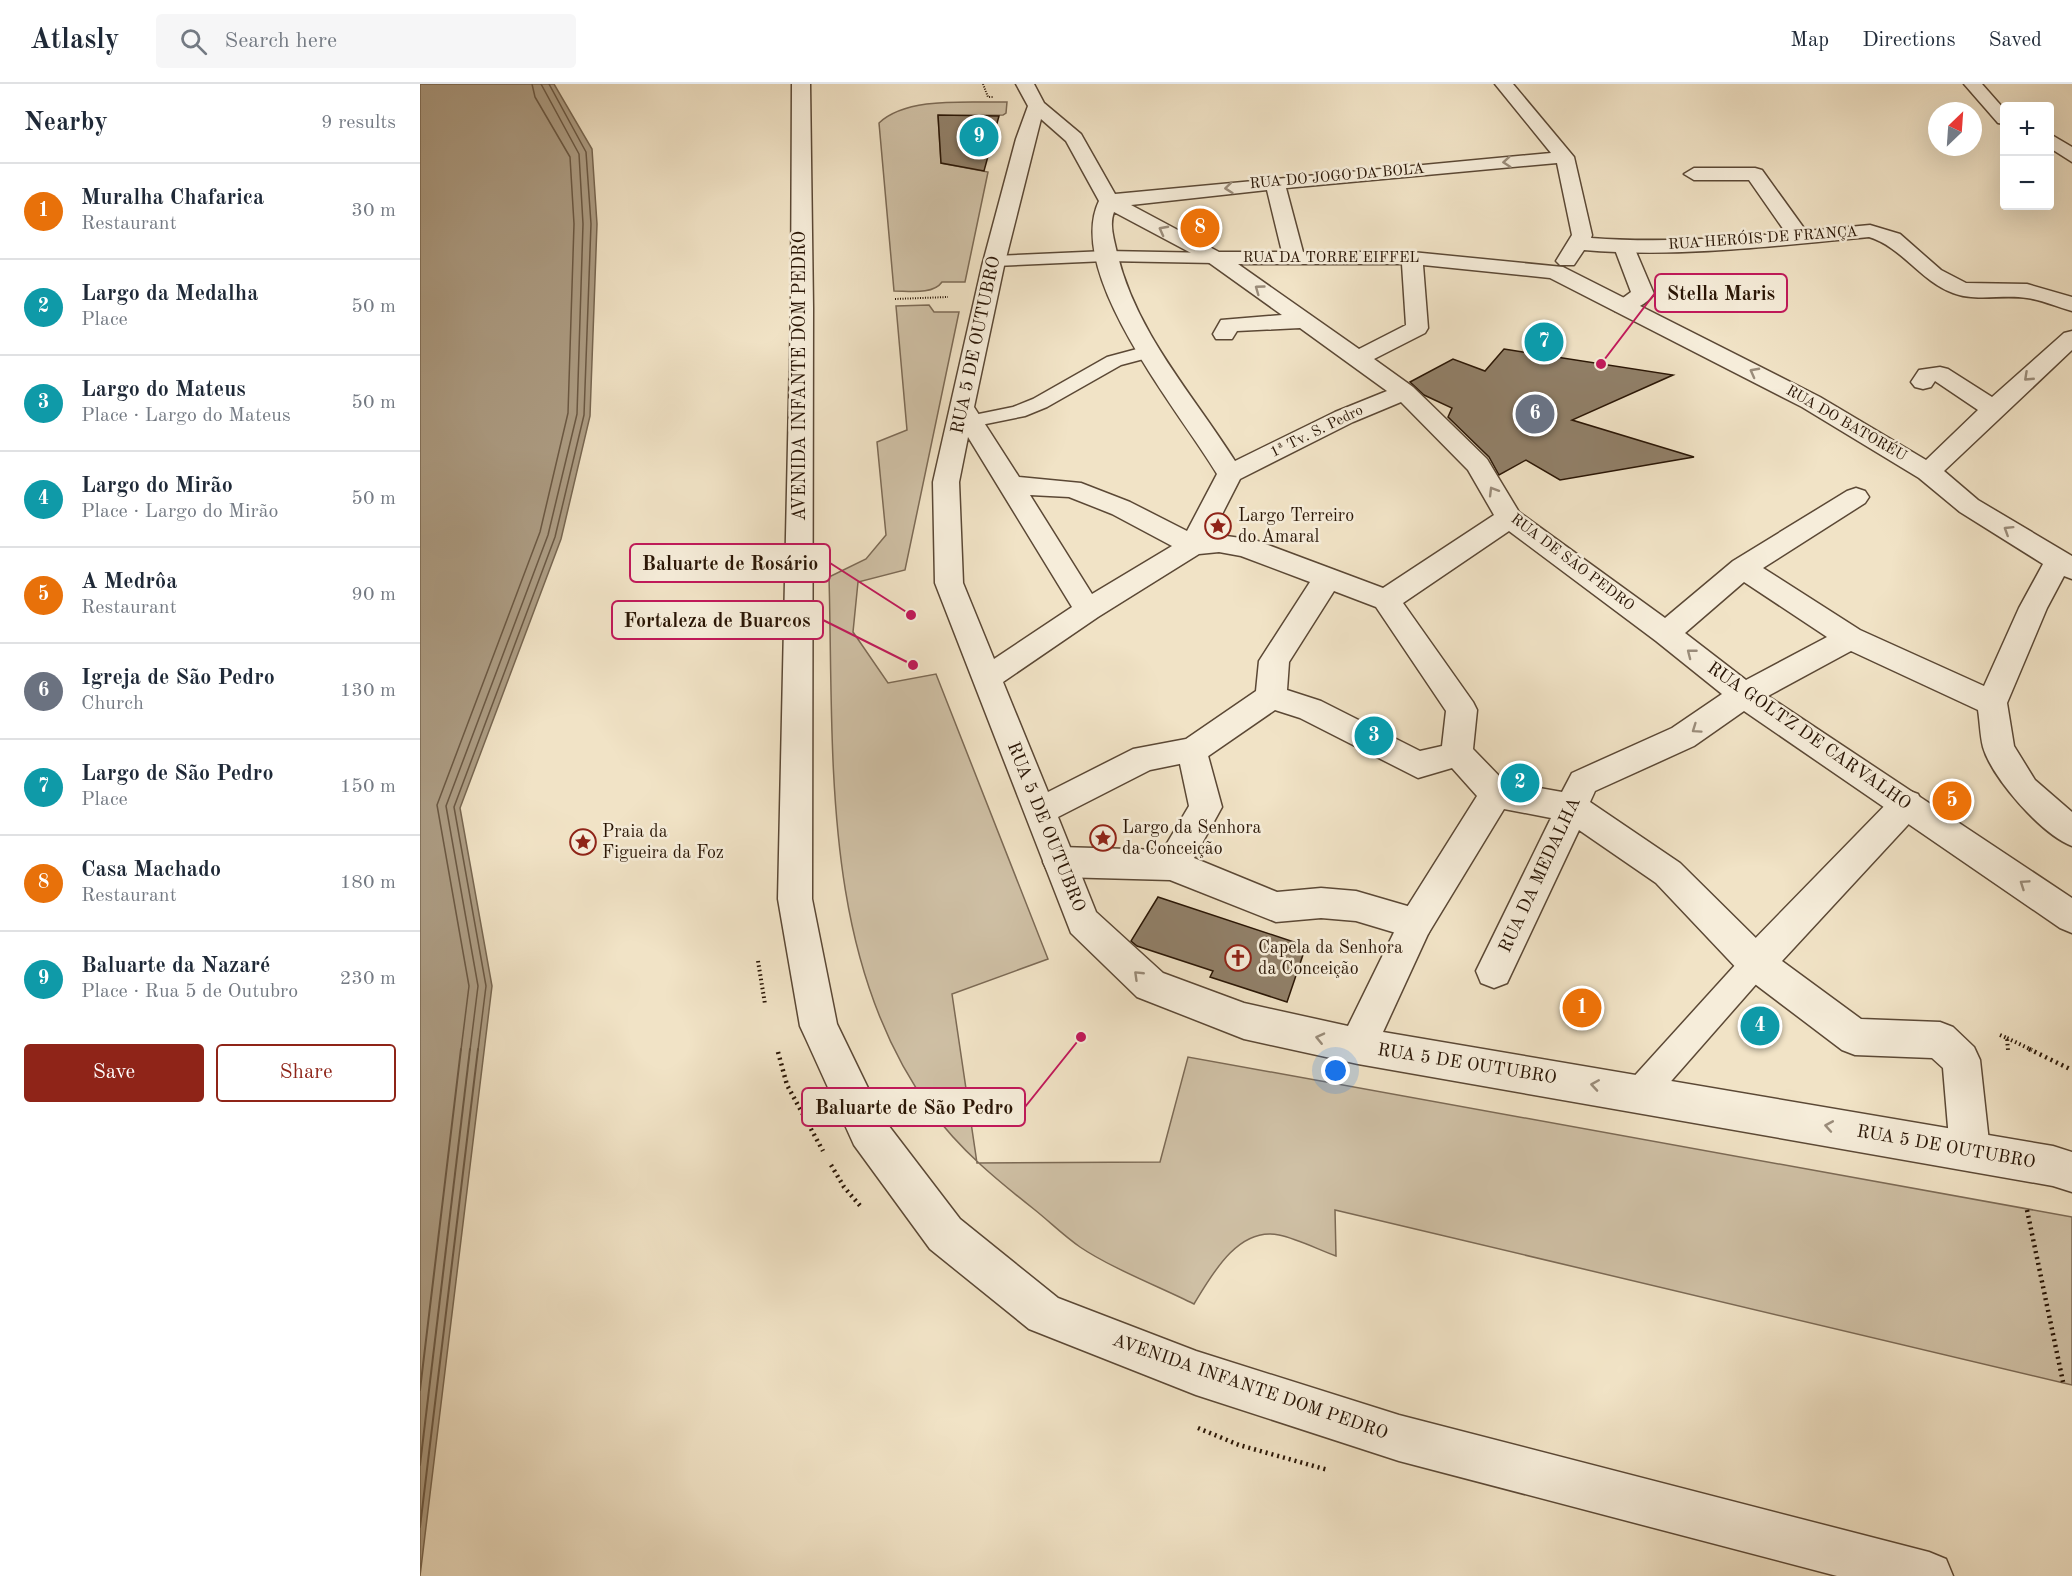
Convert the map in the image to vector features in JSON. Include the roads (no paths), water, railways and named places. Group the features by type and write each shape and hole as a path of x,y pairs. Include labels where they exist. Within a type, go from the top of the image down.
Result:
{"street":[{"name":"AVENIDA INFANTE DOM PEDRO","path":"801,84 802,308 795,899 819,1026 868,1131 945,1234 1044,1314 1196,1373 1399,1438 1929,1576"},
{"path":"1025,84 1037,106 1074,138 1109,201 1101,220 1106,256 1125,308 1159,371 1212,442 1230,474 1193,545"},
{"path":"1504,84 1566,157 1582,235 1566,262 1555,272"},
{"path":"1973,84 2000,114"},
{"name":"RUA 5 DE OUTUBRO","path":"1037,106 1025,139 995,261 967,414 946,482 949,582 1083,922 1150,986 1244,1021 1358,1046 1970,1151 2072,1172"},
{"path":"2054,143 2072,156"},
{"name":"RUA DO JOGO DA BOLA","path":"1109,201 1275,183 1566,157"},
{"path":"1694,174 1755,174 1799,236"},
{"path":"1275,183 1294,258"},
{"name":"RUA DE SÃO PEDRO","path":"1109,201 1215,258 1360,357 1405,392 1479,465 1509,518 1666,633"},
{"name":"RUA HERÓIS DE FRANÇA","path":"1578,243 1624,247 1731,244 1870,231 1893,238 1933,275 1961,289 1998,292 2027,291 2072,304"},
{"path":"1624,247 1633,300"},
{"name":"RUA DA TORRE EIFFEL","path":"1215,258 1412,258 1555,272"},
{"path":"1360,357 1417,328 1412,258"},
{"name":"RUA DO BATORÉU","path":"1555,272 1633,300 1811,402 1928,472 1969,506 2065,565"},
{"path":"1224,334 1229,325 1305,321"},
{"path":"1928,472 1993,409 2072,338"},
{"path":"1923,382 1928,375 1940,374 1993,409"},
{"name":"1ª Tv. S. Pedro","path":"1230,474 1344,417 1405,392"},
{"path":"967,414 1088,610"},
{"path":"1011,485 1072,489 1121,508 1193,545"},
{"path":"1666,633 1743,568 1856,497"},
{"path":"1386,600 1509,518"},
{"path":"987,678 1088,610 1193,545 1220,543 1245,547 1386,600 1462,710 1457,738 1458,754 1496,794 1573,808 1668,873 1756,963 1855,1037 1940,1040 1961,1060 1970,1151"},
{"path":"2065,565 2032,608 1992,703 1999,748 2024,789 2072,832"},
{"path":"1743,568 1850,638 1992,703"},
{"path":"1271,697 1274,661 1301,616 1329,577"},
{"name":"RUA GOLTZ DE CARVALHO","path":"1666,633 1744,695 2068,908"},
{"name":"RUA DA MEDALHA","path":"1494,971 1573,808 1583,782 1683,737 1744,695 1850,638"},
{"path":"1271,697 1310,709 1418,765 1458,754"},
{"path":"1040,811 1144,758 1193,750 1271,697"},
{"path":"1172,865 1206,807 1193,750"},
{"path":"1358,1046 1416,923 1496,794"},
{"path":"1756,963 1907,804"},
{"path":"1060,862 1172,865 1276,908 1321,903 1356,906 1416,923"}],"lane":[{"name":"RUA DA TORRE EIFFEL","path":"995,261 1106,256 1215,258"},
{"path":"967,414 1018,412 1040,403 1114,361 1148,352"},
{"path":"1640,1093 1756,963"}],"water":[{"path":"420,84 554,84 592,149 597,224 590,416 561,539 460,808 492,986 420,1576"}],"place":[{"name":"Baluarte da Nazaré","path":"979,137"},
{"name":"Casa Machado","path":"1200,228"},
{"name":"Largo de São Pedro","path":"1544,342"},
{"name":"Stella Maris","path":"1601,364"},
{"name":"Igreja de São Pedro","path":"1535,414"},
{"name":"Largo Terreiro do Amaral","path":"1218,526"},
{"name":"Baluarte de Rosário","path":"911,615"},
{"name":"Fortaleza de Buarcos","path":"913,665"},
{"name":"Largo do Mateus","path":"1374,736"},
{"name":"Largo da Medalha","path":"1520,783"},
{"name":"A Medrôa","path":"1952,801"},
{"name":"Largo da Senhora da Conceição","path":"1103,838"},
{"name":"Praia da Figueira da Foz","path":"583,842"},
{"name":"Capela da Senhora da Conceição","path":"1238,958"},
{"name":"Muralha Chafarica","path":"1582,1008"},
{"name":"Largo do Mirão","path":"1760,1026"},
{"name":"Baluarte de São Pedro","path":"1081,1037"}]}
